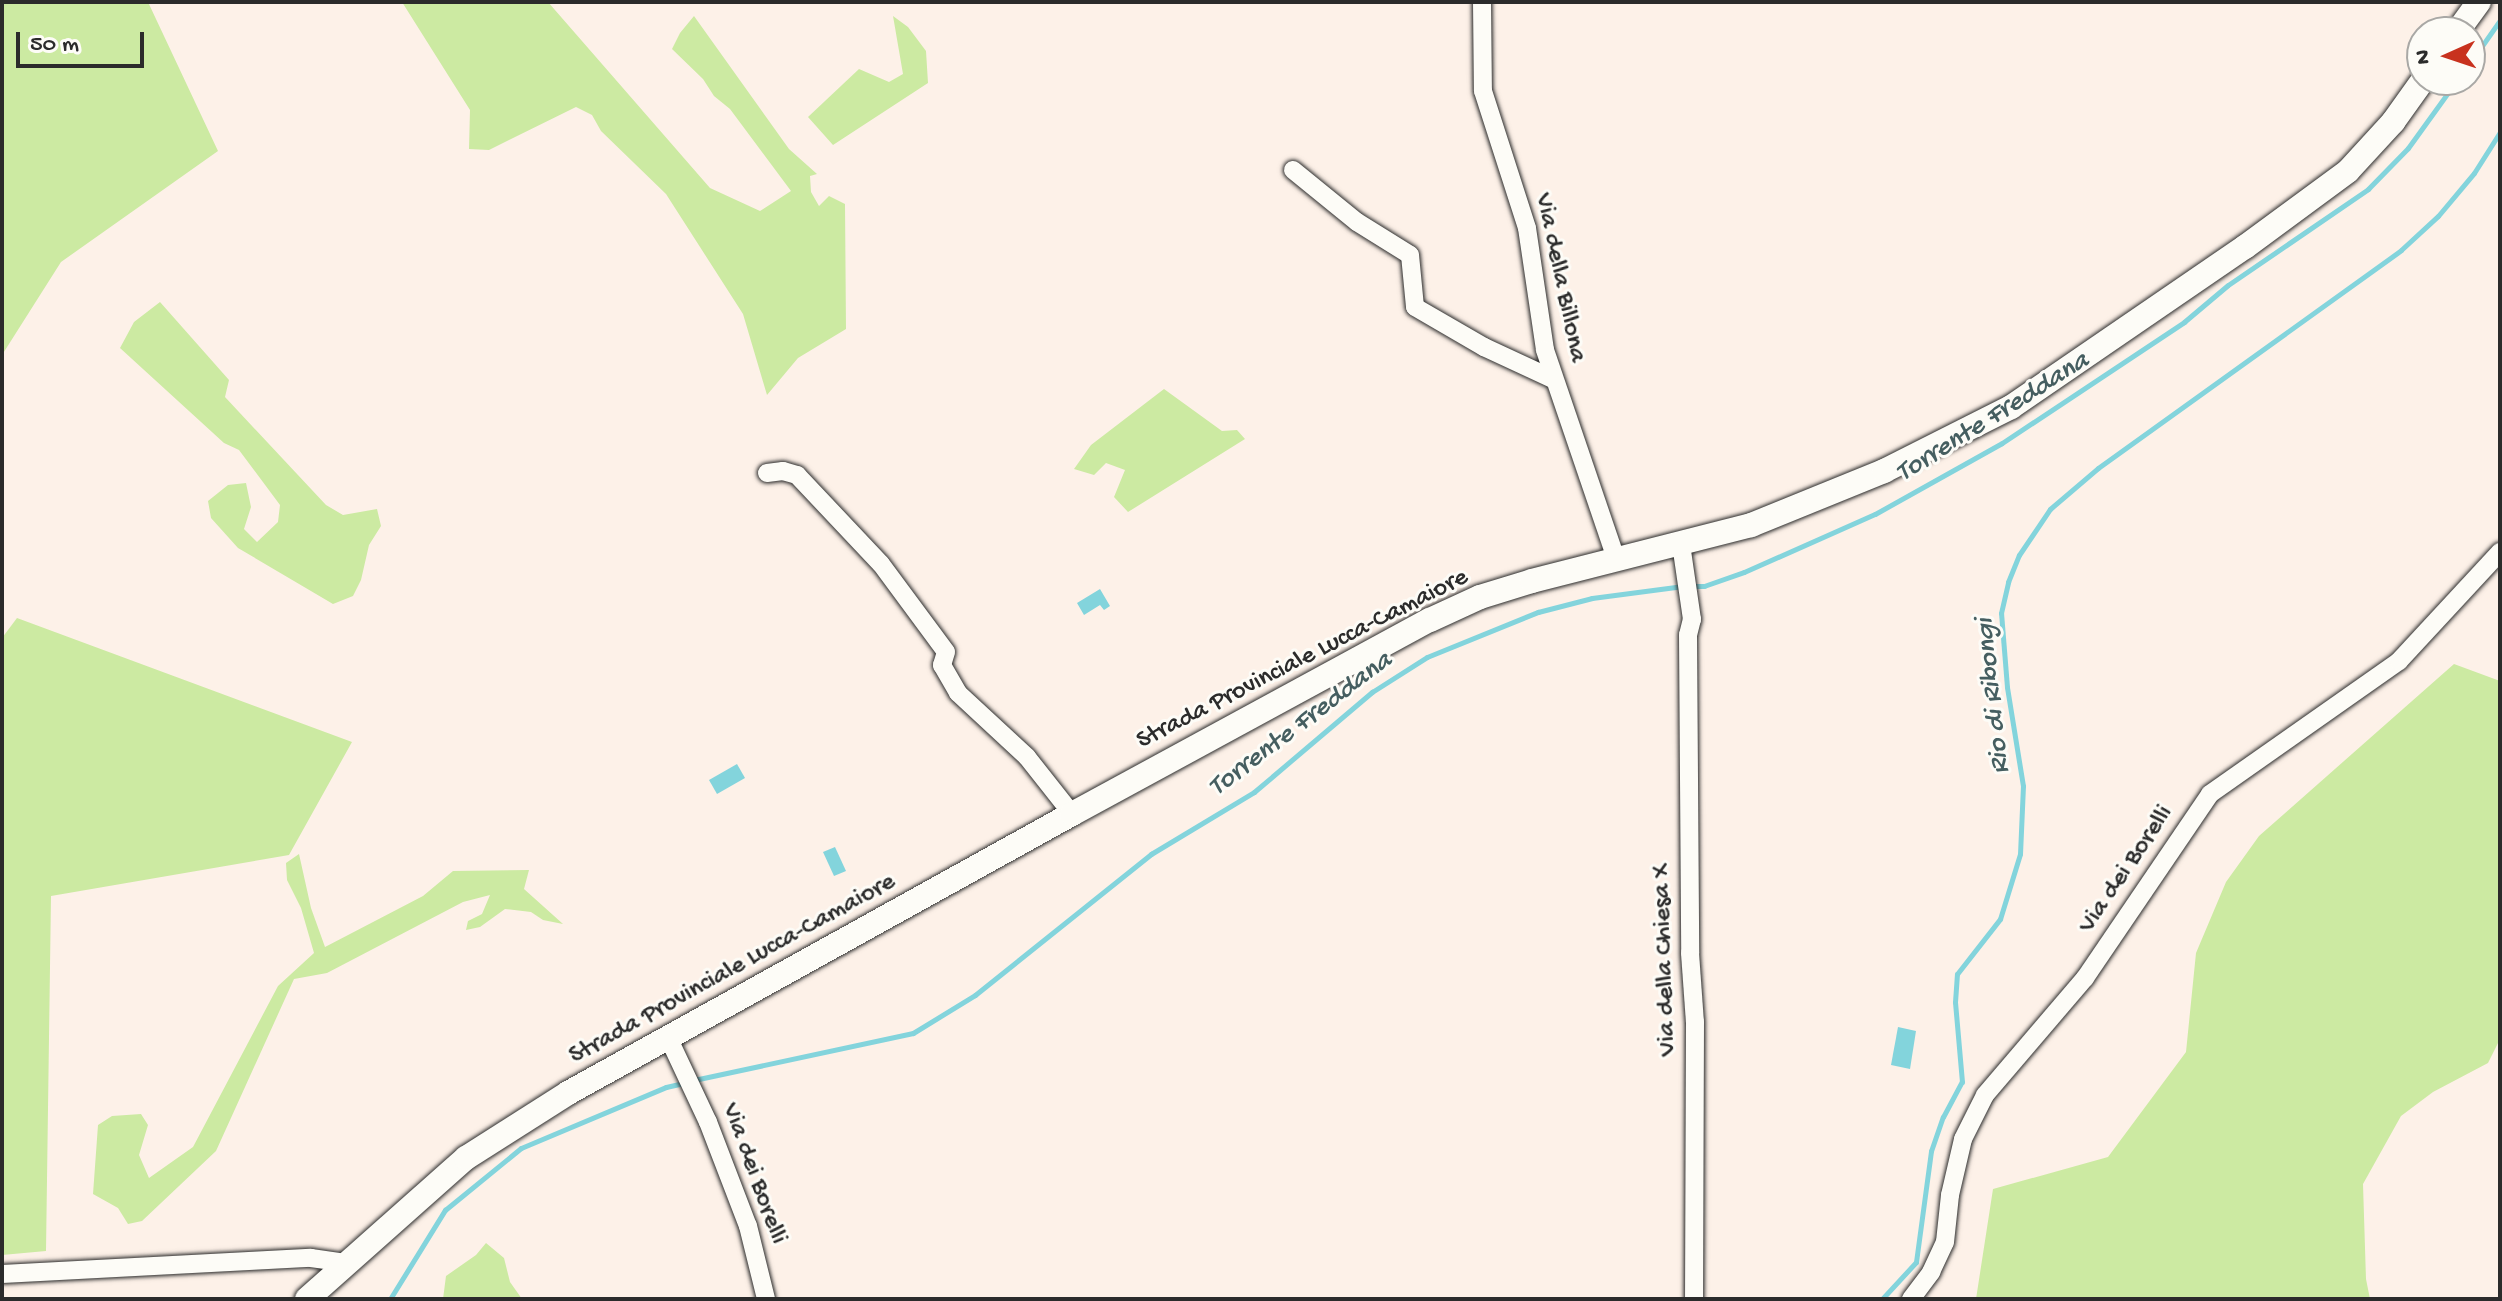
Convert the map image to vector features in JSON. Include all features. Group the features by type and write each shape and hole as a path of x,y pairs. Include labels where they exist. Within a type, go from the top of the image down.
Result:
{"main road":[{"name":"Strada Provinciale Lucca-Camaiore","path":"307,1299 466,1158 568,1093 1430,620 1480,597 1616,558 1683,554 1823,497 1943,443 2011,407 2245,247 2348,171 2386,130 2411,96"}],"street":[{"name":"Via della Billona","path":"1482,2 1483,91 1527,228 1553,379 1616,558"},
{"path":"1293,170 1357,222 1410,255 1415,307 1484,347 1553,379"},
{"path":"767,473 783,471 797,475 881,564 946,652 942,665 958,693 1027,757 1072,814"},
{"name":"Via dei Borelli","path":"1911,1299 1931,1272 1945,1242 1950,1195 1963,1139 1985,1095 2085,978 2210,794 2399,661 2500,552"},
{"name":"Via della Chiesa X","path":"1683,554 1692,619 1688,650 1690,953 1695,1022 1694,1299"},
{"name":"Via dei Borelli","path":"668,1037 708,1122 748,1226 766,1299"},
{"path":"2,1274 311,1258 346,1263"}],"green space":[{"path":"2,2 148,2 218,151 61,262 2,355"},
{"path":"402,2 548,2 710,188 760,211 791,191 730,109 714,96 703,79 672,49 694,16 789,149 817,174 810,176 811,192 819,206 829,196 845,204 846,329 798,358 767,395 743,314 666,194 601,131 592,115 576,107 489,150 469,149 470,110"},
{"path":"893,16 908,27 926,51 928,83 833,145 808,117 859,69 889,82 903,74"},
{"path":"160,302 229,380 225,397 326,505 343,515 377,509 381,526 369,545 361,580 353,596 333,604 238,548 211,518 208,501 228,485 246,483 251,507 244,529 257,542 278,522 280,505 239,450 224,443 120,348 134,322"},
{"path":"1164,389 1222,431 1237,430 1245,439 1128,512 1114,497 1125,470 1106,463 1094,475 1074,469 1091,445"},
{"path":"17,618 352,742 289,855 51,896 46,1251 2,1255 2,638"},
{"path":"2454,664 2500,681 2500,1039 2488,1063 2433,1092 2401,1116 2363,1184 2366,1279 2370,1299 1976,1299 1993,1189 2108,1157 2186,1052 2196,953 2226,882 2259,836"},
{"path":"299,854 311,908 325,947 423,896 453,871 529,870 524,889 563,924 543,920 531,912 505,909 480,927 466,930 468,921 482,914 490,895 463,902 327,973 294,979 216,1151 142,1221 128,1224 118,1208 93,1194 98,1125 112,1116 141,1114 148,1125 139,1155 149,1178 193,1147 278,986 314,953 301,908 287,880 286,863"},
{"path":"486,1243 504,1258 510,1282 522,1299 443,1299 446,1276 476,1255"}],"water":[{"path":"1100,589 1110,606 1104,610 1100,605 1084,615 1077,603"},
{"path":"737,764 745,778 717,794 709,780"},
{"path":"835,847 846,871 834,876 823,852"},
{"path":"1898,1027 1916,1031 1910,1069 1891,1065"}],"waterway":[{"name":"Torrente Freddana","path":"2486,40 2500,20"},
{"name":"Torrente Freddana","path":"1693,586 1704,586 1744,572 1875,514 2002,443 2184,322 2228,285 2368,189 2408,148 2445,96"},
{"name":"Rio di Ribongi","path":"1882,1299 1916,1262 1931,1151 1943,1117 1962,1082 1955,1002 1957,974 2000,919 2020,854 2023,786 2007,687 2001,613 2008,582 2019,555 2050,509 2098,468 2401,250 2438,216 2474,173 2500,132"},
{"name":"Torrente Freddana","path":"694,1080 913,1033 975,995 1151,854 1254,792 1372,692 1427,657 1538,612 1592,598 1683,586"},
{"name":"Torrente Freddana","path":"390,1299 445,1210 521,1148 666,1087 684,1083"}]}
